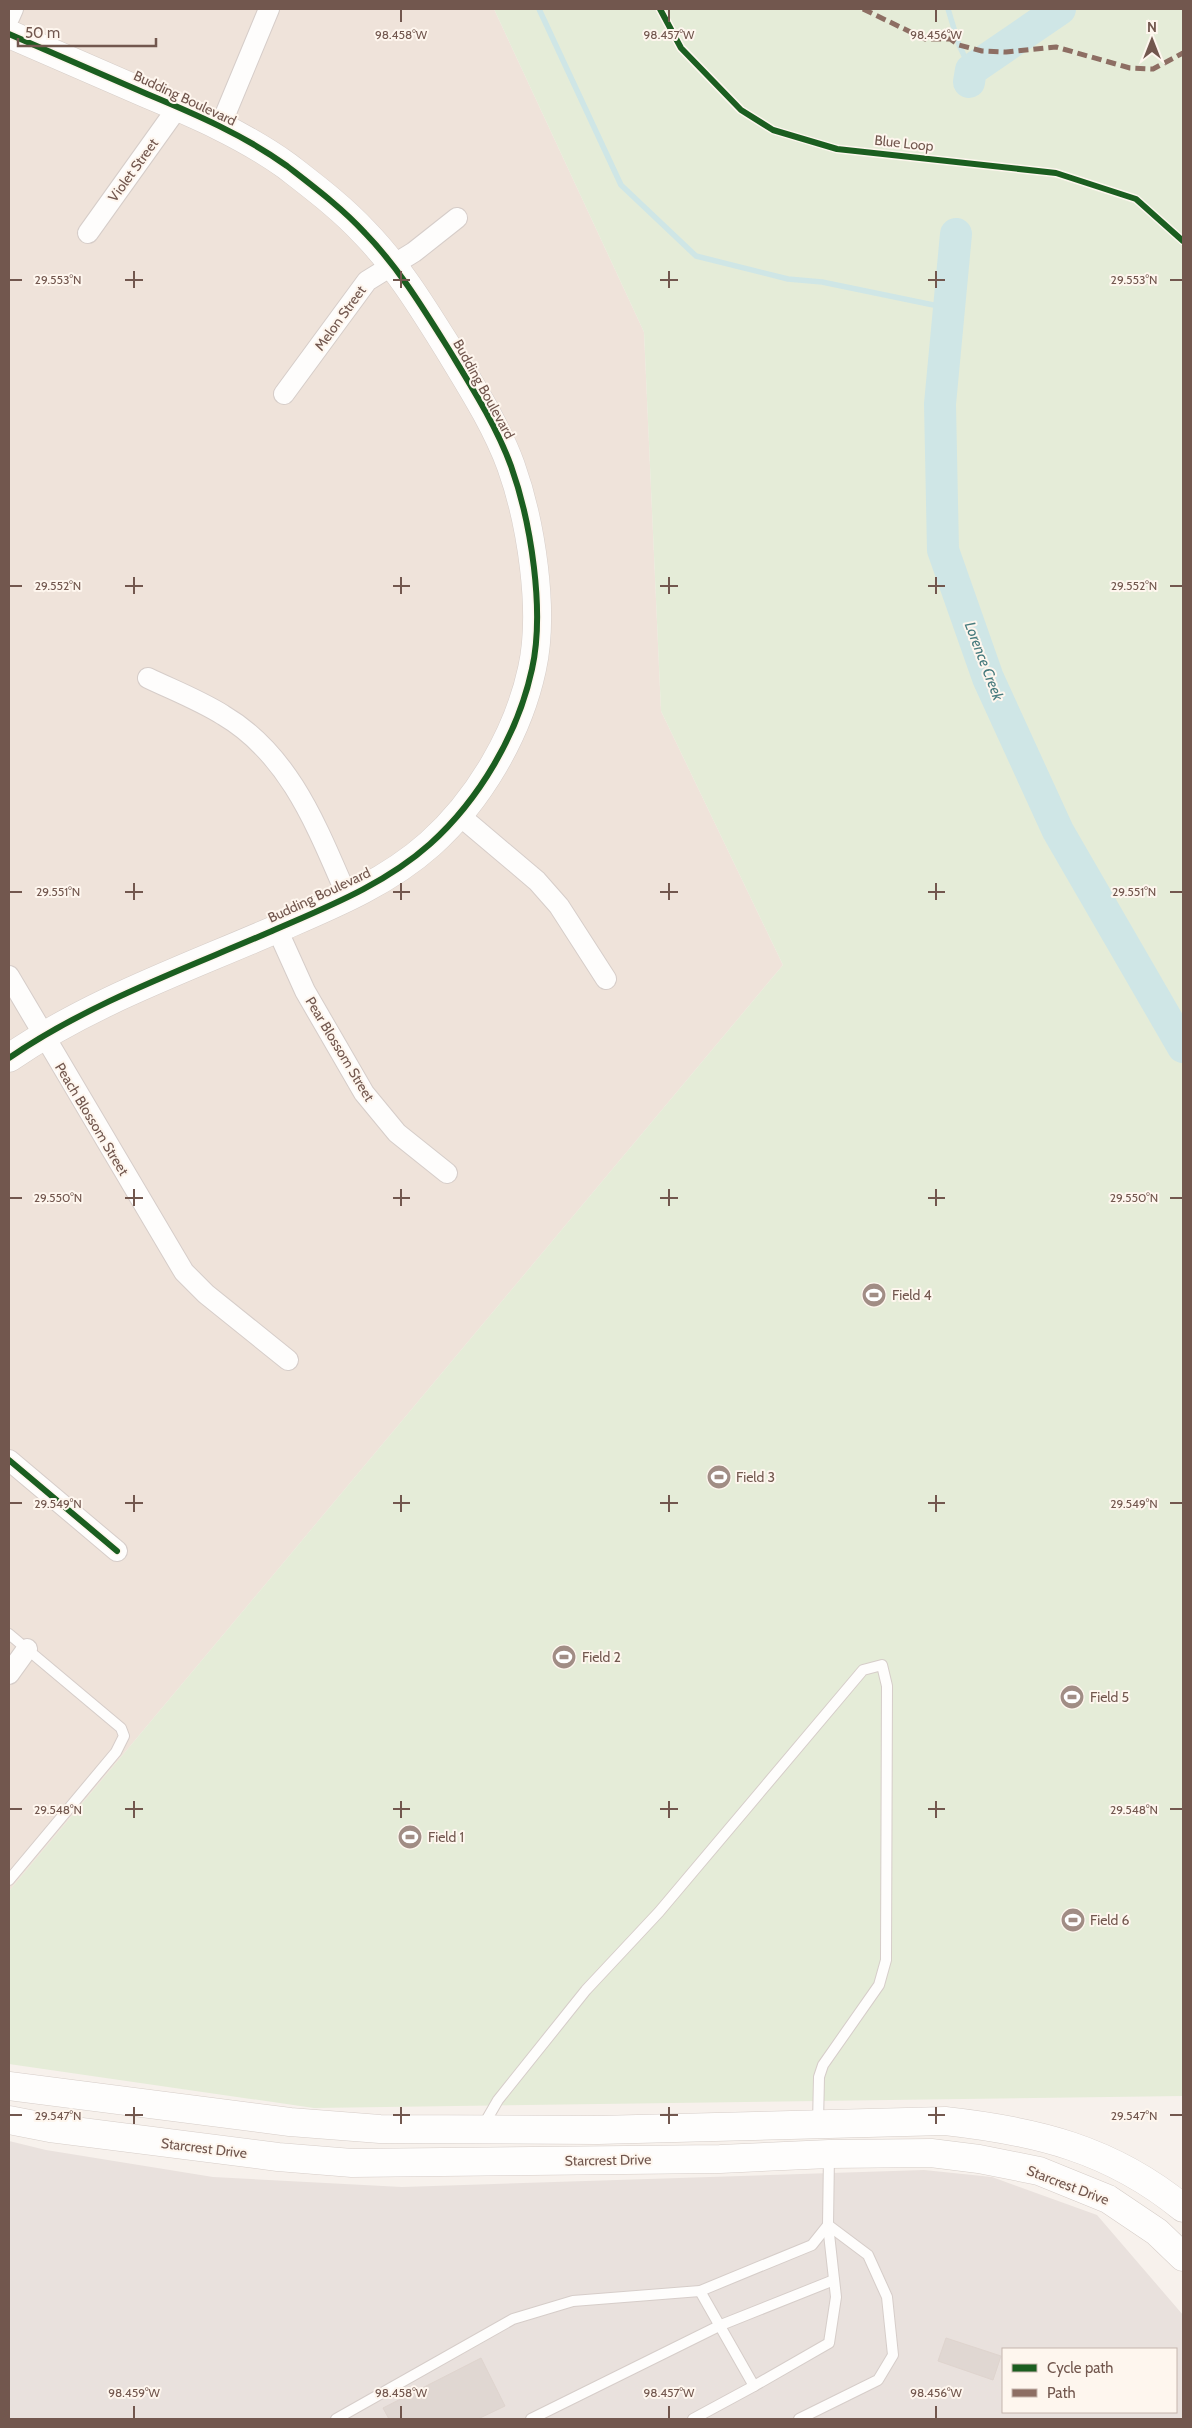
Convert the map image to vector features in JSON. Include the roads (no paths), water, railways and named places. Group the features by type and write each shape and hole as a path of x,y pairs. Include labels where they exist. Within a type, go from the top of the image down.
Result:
{"main road":[{"name":"Budding Boulevard","path":"9,34 178,107 251,143 284,164 327,197 365,233 420,304 464,374 498,436 511,465 522,501 534,579 538,626 532,668 523,700 498,755 459,815 410,860 348,898 115,999 43,1035 9,1058"},
{"path":"9,2086 290,2122 380,2129 598,2130 945,2121 998,2127 1051,2139 1106,2160 1159,2188 1183,2208"},
{"path":"9,2103 48,2110 84,2097"},
{"name":"Starcrest Drive","path":"9,2120 50,2128 278,2157 352,2163 720,2159 829,2154 931,2153 980,2159 1039,2171 1108,2198 1157,2232 1183,2257"},
{"path":"829,2154 838,2144 852,2137 952,2137 998,2127"}],"street":[{"path":"9,18 12,9"},
{"path":"220,127 269,9"},
{"name":"Violet Street","path":"88,233 178,107"},
{"name":"Melon Street","path":"284,394 367,281 392,266 457,218"},
{"path":"148,678 224,715 265,748 287,775 309,809 348,898"},
{"path":"459,815 536,882 559,906 606,979"},
{"name":"Pear Blossom Street","path":"277,929 305,991 364,1093 397,1133 447,1173"},
{"name":"Peach Blossom Street","path":"9,976 184,1272 206,1294 288,1360"},
{"path":"9,1460 117,1552"},
{"path":"9,1674 28,1649"}],"lane":[{"path":"9,1634 121,1728 124,1736 116,1752 9,1880"},
{"path":"481,2129 498,2100 586,1990 659,1912 863,1670 882,1665 888,1686 886,1960 880,1985 823,2065 819,2077 818,2123"},
{"path":"693,2419 829,2343 836,2297 828,2224 829,2154"},
{"path":"336,2419 513,2319 573,2301 700,2291 812,2245 828,2224"},
{"path":"799,2419 878,2380 893,2356 887,2297 868,2255 828,2224"},
{"path":"531,2419 721,2325 834,2280"},
{"path":"700,2291 754,2386"}],"waterway":[{"path":"539,9 621,185 696,256 788,279 822,282 948,308"},
{"path":"948,9 959,45 971,70"},
{"name":"Lorence Creek","path":"969,82 971,70 1060,9"},
{"name":"Lorence Creek","path":"956,234 940,404 943,550 988,678 1058,831 1183,1047"}],"place":[{"name":"Field 4","path":"874,1295"},
{"name":"Field 3","path":"719,1477"},
{"name":"Field 2","path":"564,1657"},
{"name":"Field 5","path":"1072,1697"},
{"name":"Field 1","path":"410,1837"},
{"name":"Field 6","path":"1073,1920"}]}
